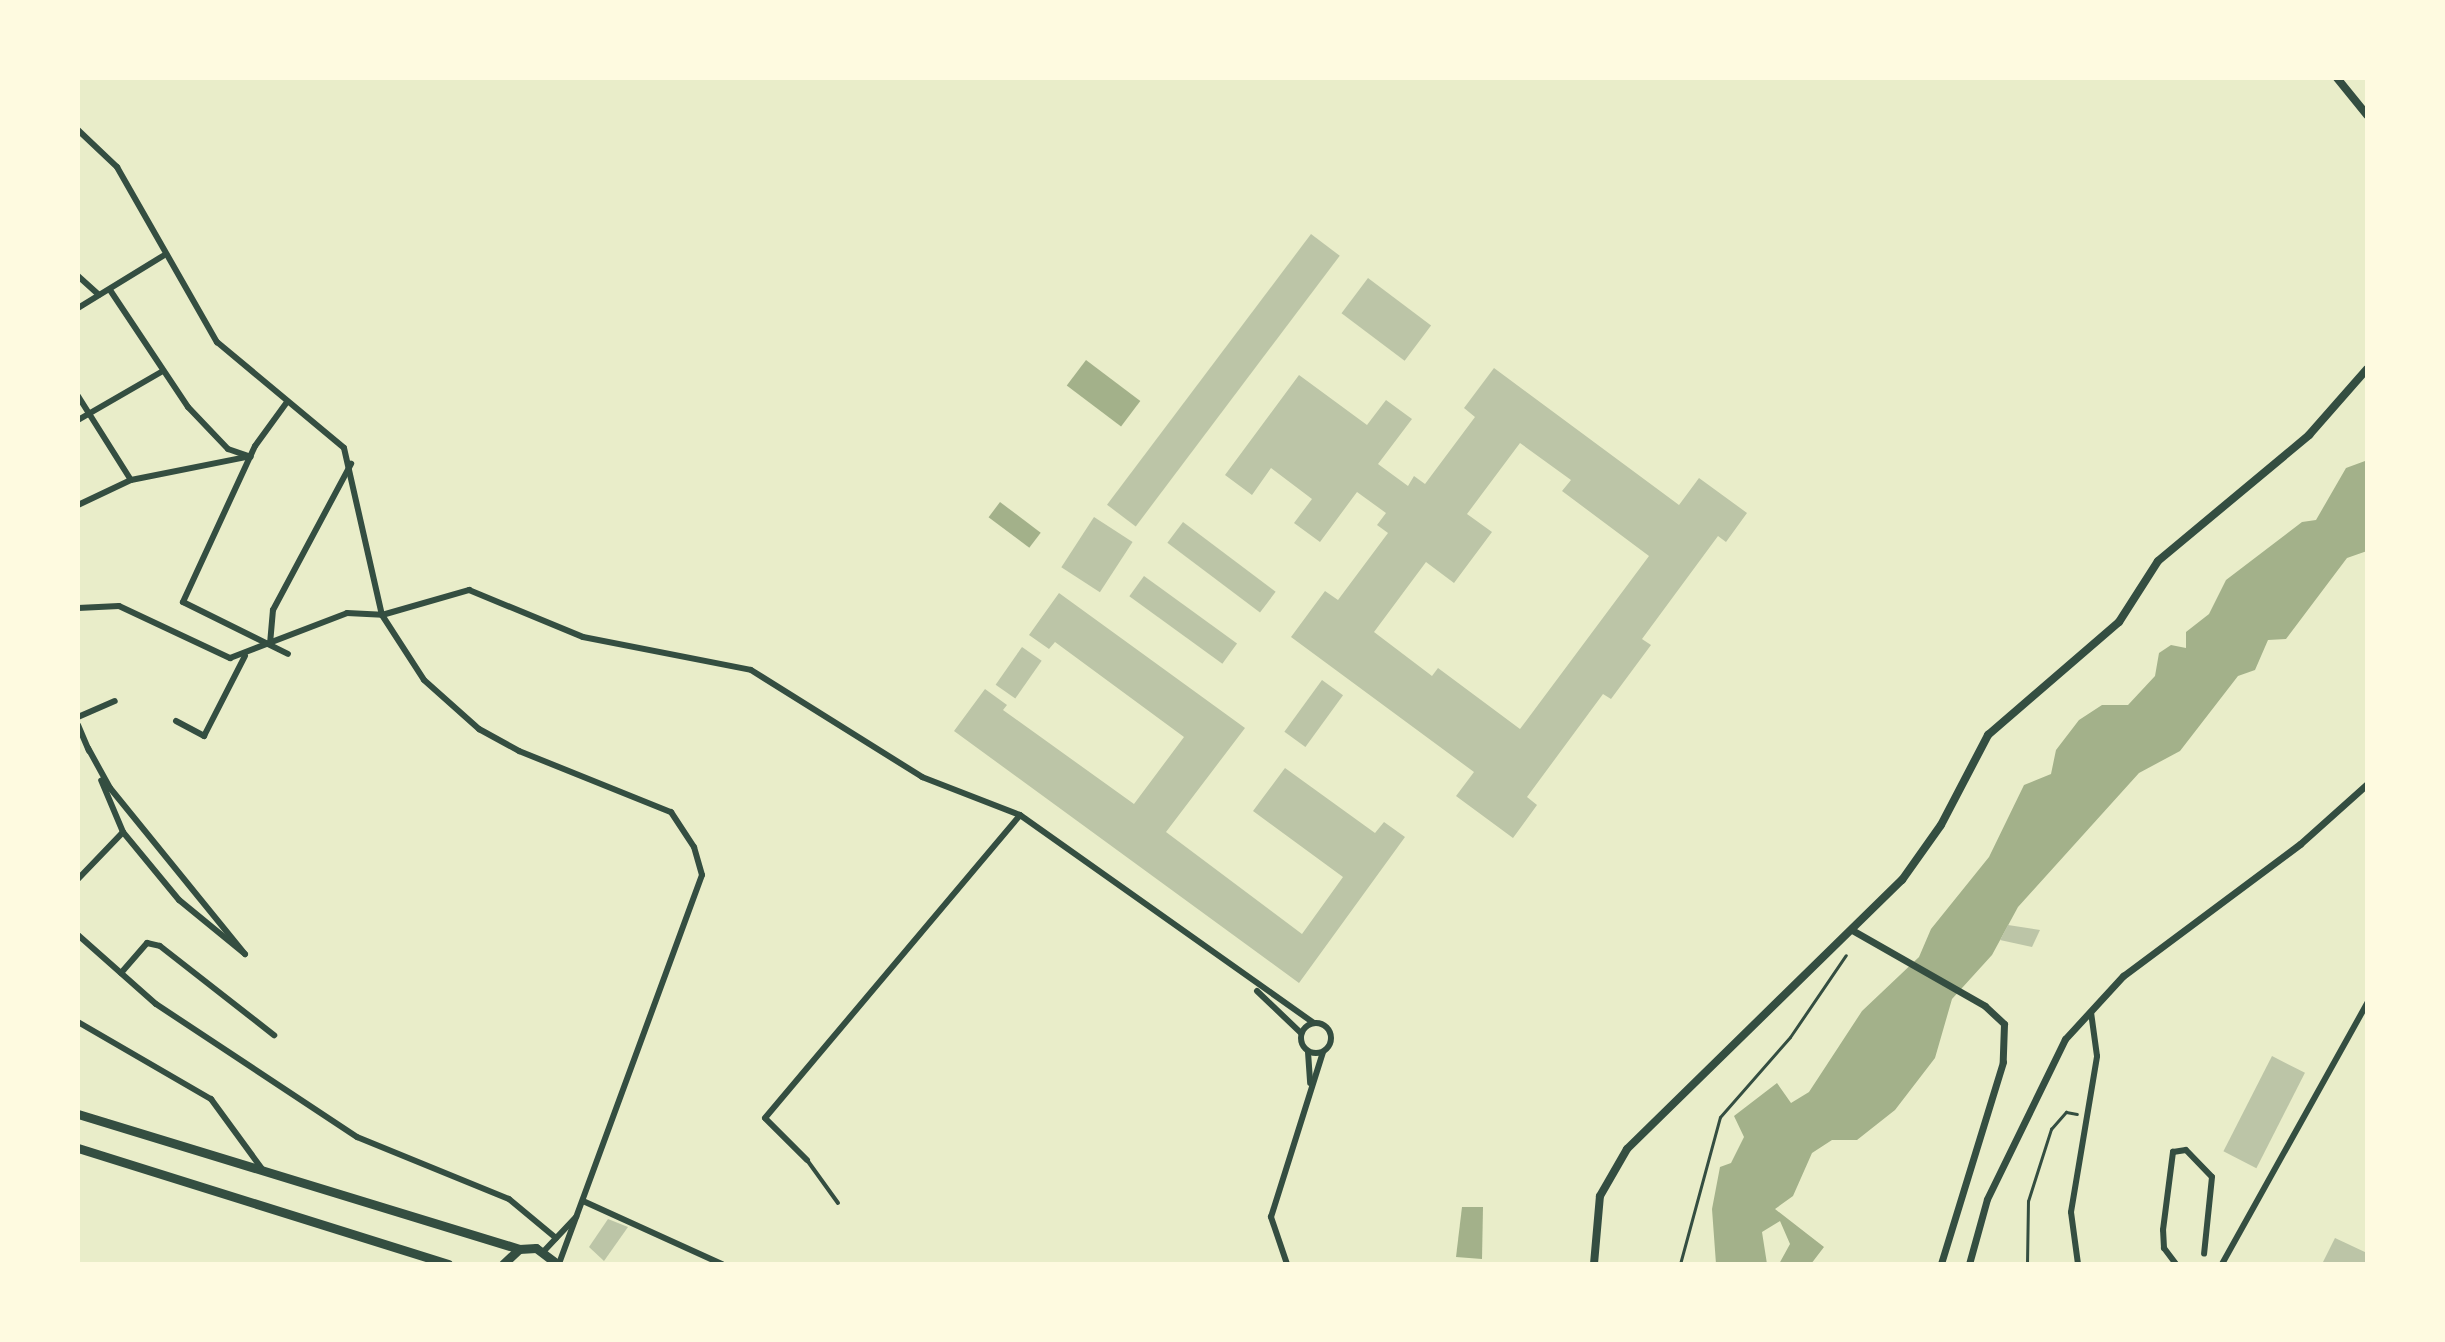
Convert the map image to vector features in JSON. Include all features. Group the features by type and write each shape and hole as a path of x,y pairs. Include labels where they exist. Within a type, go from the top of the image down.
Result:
{"main road":[{"path":"2337,78 2367,115"},
{"path":"1594,1264 1593,1223 1610,1170 1852,930 1932,839 1988,735 2119,622 2158,561 2309,435 2367,369"},
{"path":"78,1114 519,1249 544,1251 558,1264"},
{"path":"78,1148 448,1264"},
{"path":"503,1264 519,1249"}],"street":[{"path":"78,130 117,167 163,256 217,342 344,448 351,463 382,615 432,689 479,729 671,812 694,847 702,875 558,1264"},
{"path":"78,308 163,256"},
{"path":"78,276 99,295"},
{"path":"110,290 161,372 228,449 251,457"},
{"path":"78,420 161,372"},
{"path":"78,396 131,480"},
{"path":"287,402 251,457 183,602 288,654"},
{"path":"78,505 131,480 251,457"},
{"path":"270,644 273,610 351,463"},
{"path":"78,608 119,606 219,656 245,656 347,613 382,615 469,590 583,637 751,670 922,777 1020,815 1246,981 1314,1023 1331,1038 1310,1086 1271,1217 1287,1264"},
{"path":"176,721 204,736 245,656"},
{"path":"78,717 115,701"},
{"path":"78,725 123,832 179,900 245,954 204,910 88,748"},
{"path":"1969,1264 1987,1199 2065,1039 2123,976 2300,844 2367,784"},
{"path":"838,1203 807,1160 765,1118 1020,815"},
{"path":"78,879 123,832"},
{"path":"1852,930 1876,948 1985,1006 2004,1024 2003,1062 1941,1264"},
{"path":"78,935 121,973 357,1137 509,1199 556,1238"},
{"path":"121,973 147,943 160,946 274,1035"},
{"path":"1246,981 1301,1033 1308,1052 1310,1086"},
{"path":"2222,1264 2365,1002"},
{"path":"2078,1264 2071,1212 2097,1056 2091,1012"},
{"path":"78,1022 211,1099 263,1170"},
{"path":"1301,1033 1314,1023"},
{"path":"1308,1052 1323,1052"},
{"path":"2176,1264 2163,1230 2173,1152 2186,1150 2212,1177 2204,1254"},
{"path":"583,1201 722,1264"},
{"path":"544,1251 578,1215"}],"path":[{"path":"1680,1264 1720,1117 1790,1037 1846,955"},
{"path":"2027,1264 2028,1201 2051,1129 2066,1112 2087,1115"}],"shaded area":[{"path":"1086,360 1140,401 1121,426 1067,386"},
{"path":"2367,449 2367,551 2347,558 2286,639 2268,640 2255,670 2238,676 2180,751 2139,773 2018,907 1992,955 1952,999 1935,1058 1895,1110 1857,1140 1832,1140 1812,1153 1793,1196 1775,1209 1824,1247 1811,1264 1779,1264 1790,1244 1780,1221 1762,1232 1767,1264 1716,1264 1712,1209 1720,1167 1731,1163 1744,1137 1734,1116 1777,1083 1791,1103 1809,1092 1862,1011 1919,957 1931,929 1989,857 2024,785 2051,774 2056,750 2079,720 2102,705 2128,705 2155,676 2159,653 2171,645 2186,648 2186,632 2209,614 2226,580 2302,522 2316,520 2346,468 2365,461"},
{"path":"1000,502 1041,533 1029,548 989,517"},
{"path":"1462,1207 1483,1207 1482,1259 1456,1257"}],"building":[{"path":"1311,234 1340,256 1136,526 1107,505"},
{"path":"1368,278 1431,326 1405,361 1342,313"},
{"path":"1494,368 1679,505 1699,478 1747,513 1726,542 1718,536 1642,639 1651,645 1611,699 1603,694 1527,797 1537,805 1513,838 1456,796 1474,772 1291,637 1325,591 1338,600 1388,533 1377,525 1386,513 1357,492 1320,542 1294,523 1312,499 1271,468 1252,495 1225,475 1299,375 1367,425 1386,400 1412,419 1378,464 1408,486 1414,476 1425,484 1475,417 1464,408","holes":["1520,443 1571,480 1562,491 1649,556 1520,729 1438,668 1432,676 1374,632 1426,562 1454,583 1492,532 1467,514"]},
{"path":"1094,517 1133,542 1100,592 1061,567"},
{"path":"1183,522 1276,592 1260,613 1167,543"},
{"path":"1144,576 1237,644 1222,664 1129,596"},
{"path":"1059,593 1245,728 1166,832 1302,934 1343,877 1253,811 1285,768 1375,833 1384,822 1405,837 1299,983 954,731 985,689 1007,705 1003,710 1134,804 1184,737 1055,642 1049,649 1029,635"},
{"path":"1022,647 1042,661 1015,698 996,685"},
{"path":"1322,680 1343,695 1305,747 1284,732"},
{"path":"2008,925 2040,930 2032,947 2000,940"},
{"path":"2272,1056 2305,1073 2256,1168 2223,1151"},
{"path":"608,1219 628,1227 604,1261 589,1247"},
{"path":"2335,1238 2367,1253 2367,1264 2322,1264"}]}
